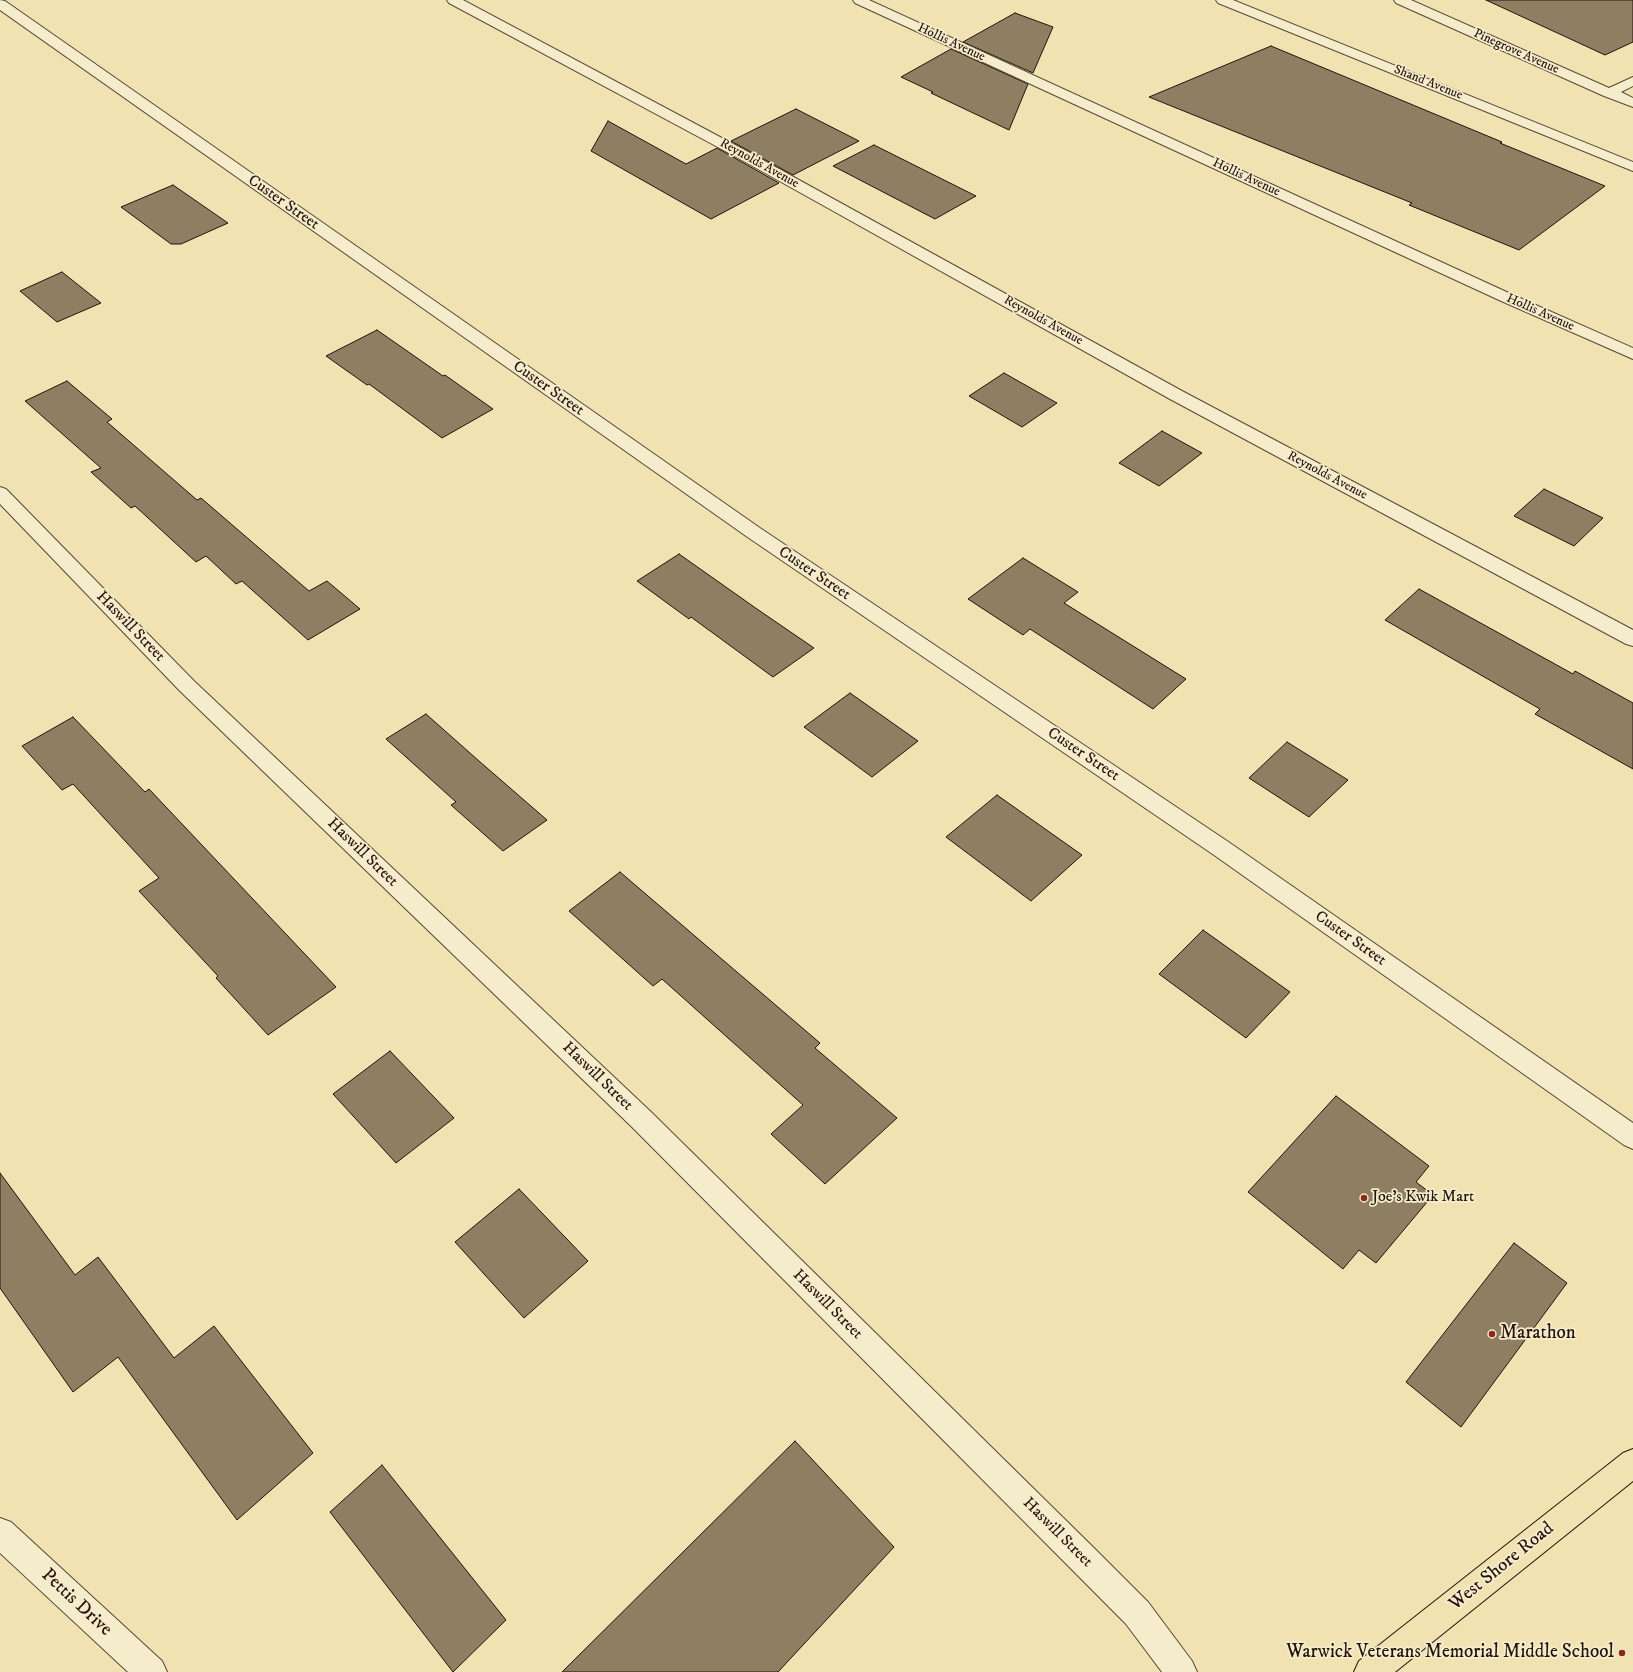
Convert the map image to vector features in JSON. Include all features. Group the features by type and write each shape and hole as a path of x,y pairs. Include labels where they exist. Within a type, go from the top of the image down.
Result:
{"main road":[{"name":"West Shore Road","path":"1370,1672 1633,1462"}],"street":[{"name":"Reynolds Avenue","path":"453,0 745,156 1190,403 1633,639"},
{"name":"Hollis Avenue","path":"859,0 1490,290 1633,354"},
{"name":"Shand Avenue","path":"1222,0 1633,167"},
{"name":"Pinegrove Avenue","path":"1400,0 1633,103"},
{"name":"Custer Street","path":"4,11 752,532 1222,849 1633,1137"},
{"path":"1609,93 1633,81"},
{"name":"Haswill Street","path":"0,493 188,686 640,1119 1068,1544 1137,1613 1181,1672"},
{"name":"Pettis Drive","path":"0,1533 151,1672"}],"building":[{"path":"1486,0 1633,0 1633,42 1605,55"},
{"path":"1015,13 1053,27 1033,73 963,42"},
{"path":"1271,46 1605,186 1519,250 1409,205 1412,203 1149,97"},
{"path":"951,49 1028,84 1009,130 901,77"},
{"path":"796,109 859,141 793,175 731,141"},
{"path":"608,121 686,164 717,148 779,183 711,219 591,151"},
{"path":"874,145 976,196 935,219 833,166"},
{"path":"173,185 228,223 181,244 171,244 121,207"},
{"path":"62,272 101,303 57,322 20,291"},
{"path":"377,330 493,409 442,438 369,384 367,385 326,356"},
{"path":"1004,373 1057,403 1022,427 969,396"},
{"path":"67,381 112,419 107,422 197,500 201,498 309,591 327,581 360,609 308,640 242,581 236,584 206,556 196,562 135,506 131,508 91,472 101,468 25,401"},
{"path":"1162,431 1202,453 1159,486 1119,463"},
{"path":"1544,489 1603,518 1574,546 1514,516"},
{"path":"679,554 814,648 773,677 691,617 689,619 637,581"},
{"path":"1023,558 1078,592 1064,603 1186,679 1153,709 1030,629 1023,635 968,599"},
{"path":"1419,589 1573,674 1575,671 1633,703 1633,769 1535,714 1540,709 1385,620"},
{"path":"850,693 918,741 872,777 804,727"},
{"path":"426,714 547,820 503,851 451,805 456,802 386,739"},
{"path":"73,717 145,792 149,789 336,987 268,1035 216,978 218,976 139,891 159,878 73,784 62,790 22,746"},
{"path":"1287,742 1348,780 1309,817 1249,778"},
{"path":"997,795 1082,855 1031,901 946,837"},
{"path":"620,872 820,1043 815,1048 897,1118 825,1184 771,1134 803,1105 662,979 653,986 569,911"},
{"path":"1203,930 1290,992 1246,1038 1159,974"},
{"path":"390,1051 454,1118 396,1163 333,1094"},
{"path":"1336,1096 1429,1166 1416,1182 1433,1195 1376,1263 1359,1250 1343,1269 1248,1192"},
{"path":"0,1173 75,1275 98,1257 174,1358 214,1326 313,1453 237,1520 118,1357 73,1392 0,1288"},
{"path":"519,1189 588,1261 524,1318 455,1242"},
{"path":"1514,1243 1567,1283 1461,1427 1406,1382"},
{"path":"795,1441 894,1547 778,1672 562,1672"},
{"path":"382,1465 506,1620 453,1672 330,1512"}],"place":[{"name":"Joe's Kwik Mart","path":"1364,1198"},
{"name":"Marathon","path":"1492,1334"},
{"name":"Warwick Veterans Memorial Middle School","path":"1622,1653"}]}
